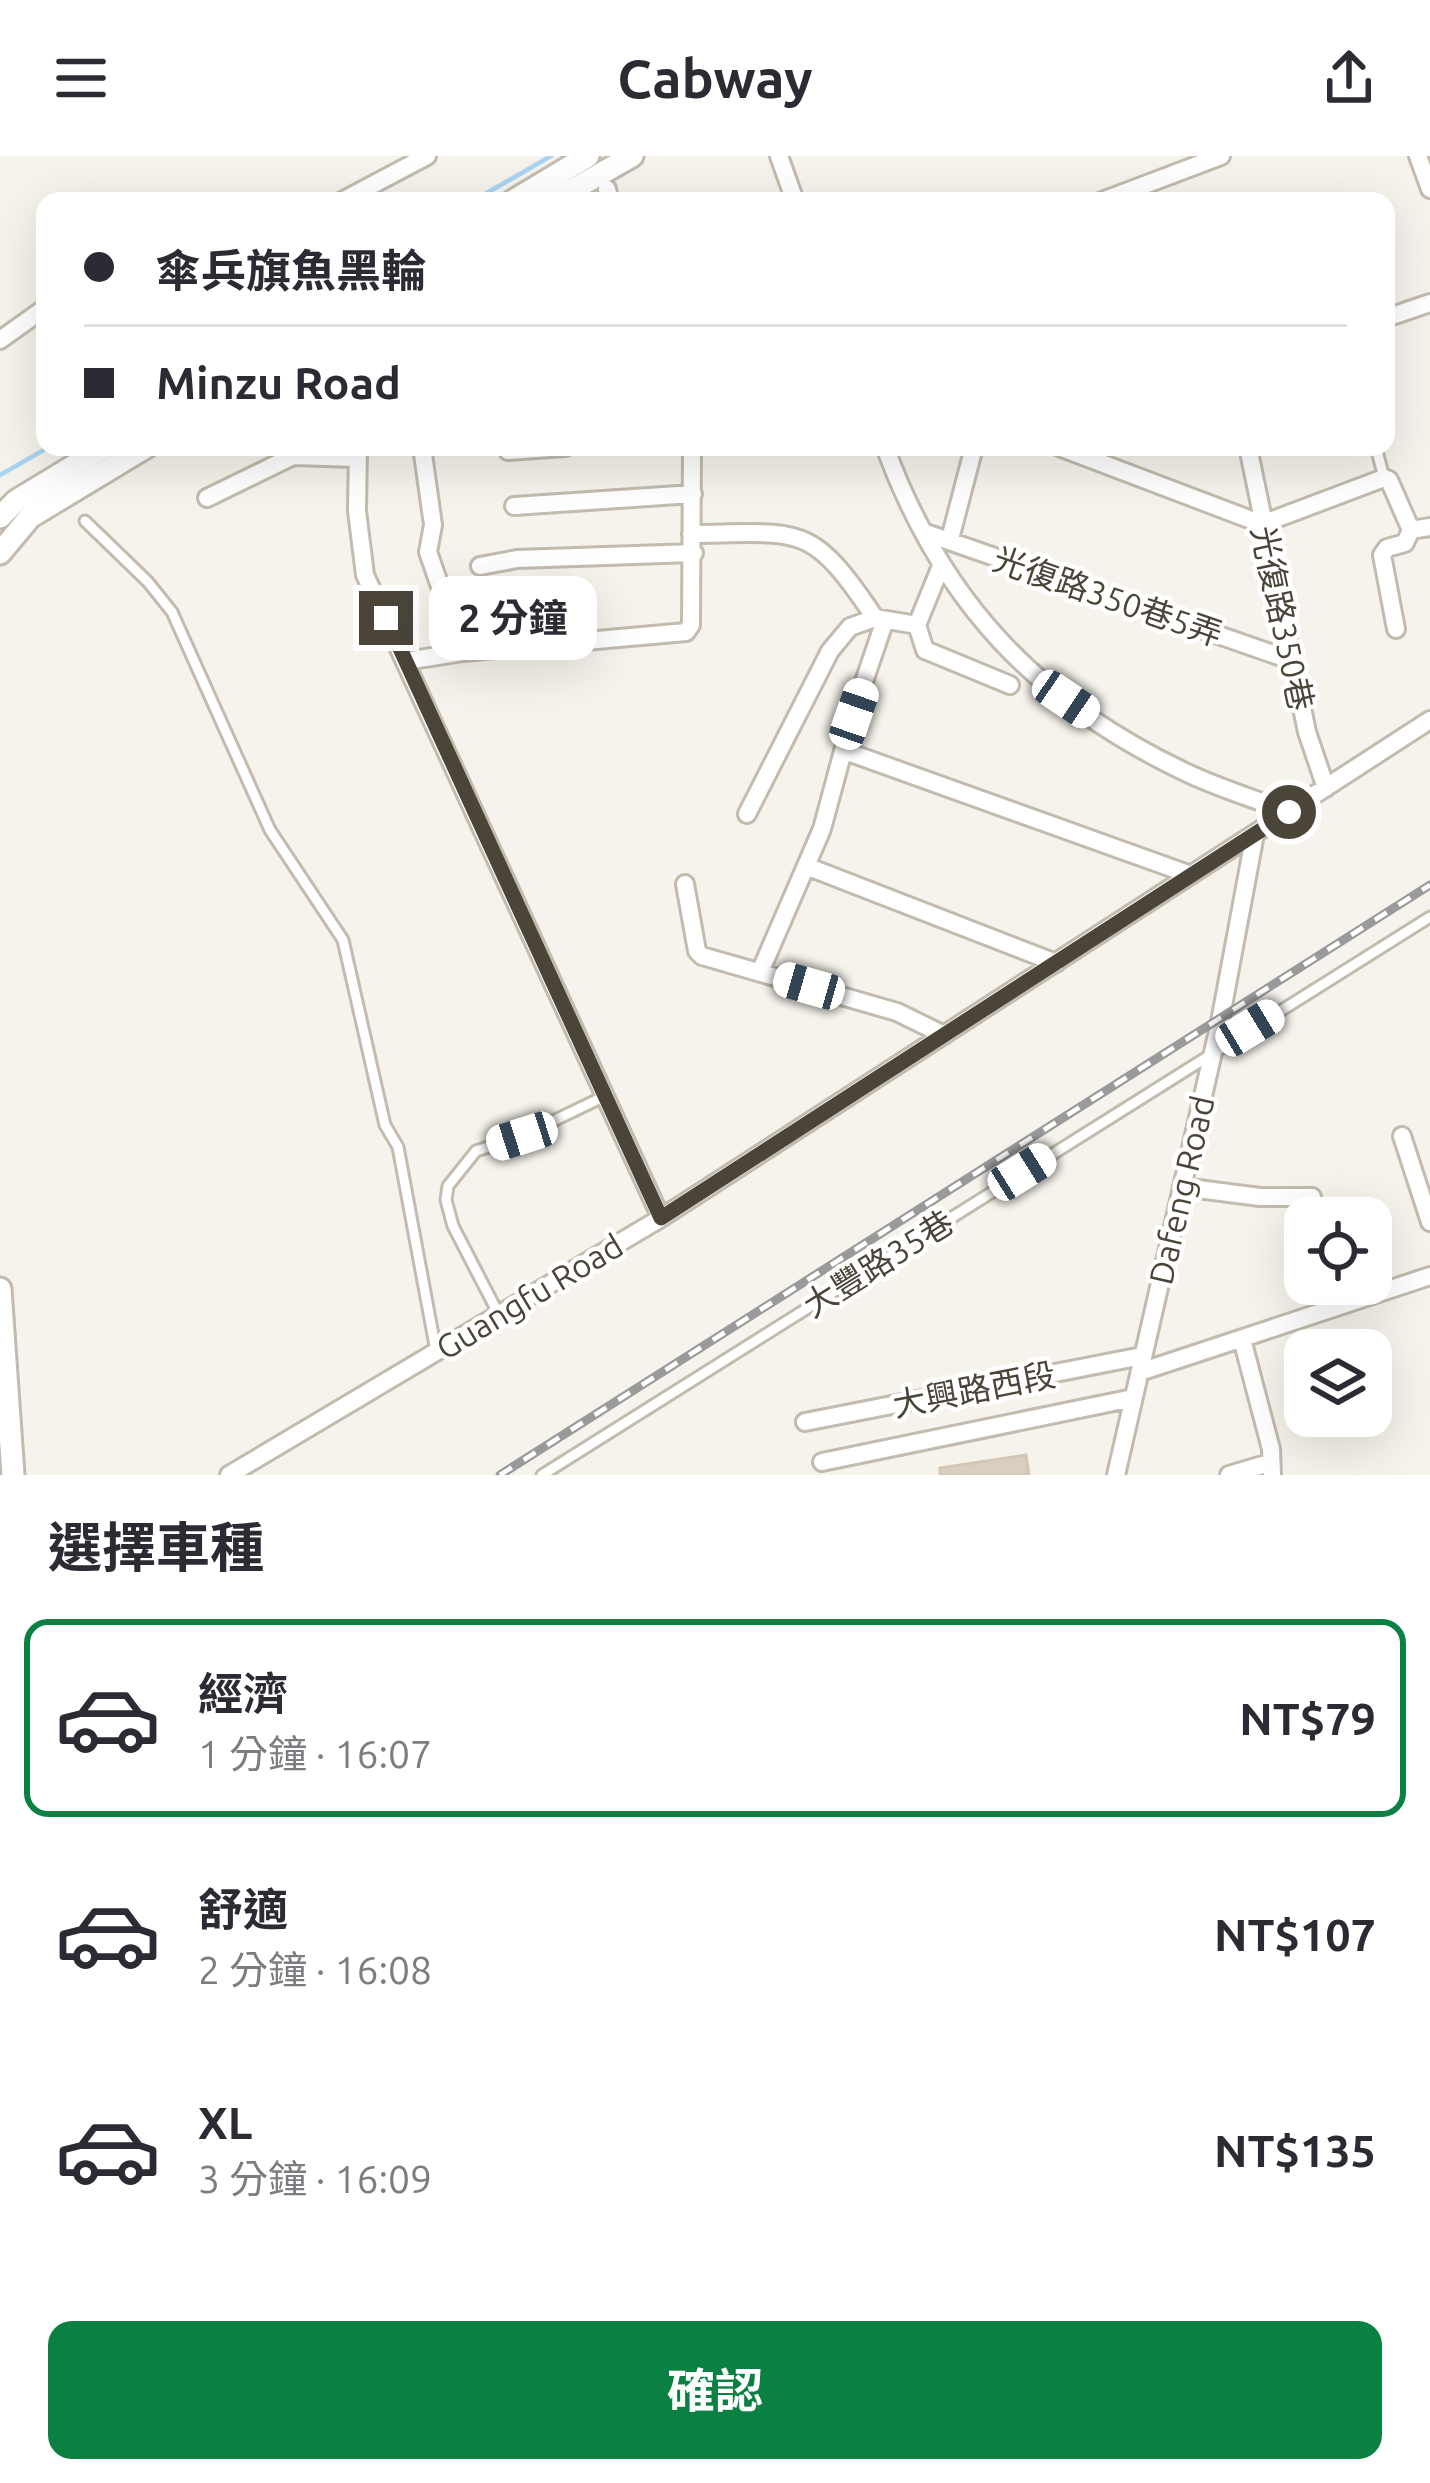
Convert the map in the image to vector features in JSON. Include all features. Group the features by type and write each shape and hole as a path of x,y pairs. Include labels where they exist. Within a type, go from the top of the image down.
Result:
{"street":[{"path":"359,192 427,156"},
{"path":"528,192 588,156"},
{"path":"569,192 632,156"},
{"path":"779,156 792,192"},
{"path":"1137,192 1220,156"},
{"path":"1418,156 1430,189"},
{"path":"1395,315 1430,303"},
{"path":"0,340 36,314"},
{"path":"0,517 16,500 90,456"},
{"path":"0,553 30,517 131,456"},
{"path":"207,498 292,456"},
{"path":"356,456 365,575 661,1218"},
{"path":"423,456 434,525 428,552 464,652"},
{"path":"406,661 686,632 691,625 692,456"},
{"path":"889,456 941,566 988,632 1040,681 1121,737 1186,772 1289,812"},
{"path":"950,539 972,456"},
{"path":"1083,456 1262,524 1389,480 1411,530 1405,543 1387,548 1382,555 1396,629"},
{"name":"光復路350巷","path":"1250,456 1307,732 1326,788"},
{"path":"514,506 693,494"},
{"path":"1411,530 1430,527"},
{"name":"光復路350巷5弄","path":"923,532 1293,661"},
{"path":"480,566 789,534 831,557 880,619"},
{"path":"941,566 917,625 925,650 1010,685"},
{"path":"760,972 822,829 880,619"},
{"path":"747,814 830,651 850,627 880,619 917,625"},
{"name":"Guangfu Road","path":"229,1475 661,1218 1430,720"},
{"path":"845,751 1191,875"},
{"name":"Dafeng Road","path":"1116,1475 1214,1051 1255,834"},
{"path":"806,866 1056,963"},
{"path":"685,884 697,951 702,956 897,1012 944,1035"},
{"path":"1402,1136 1430,1222"},
{"path":"1182,1186 1284,1197"},
{"name":"大興路西段","path":"805,1422 1141,1364 1242,1339 1430,1276"},
{"path":"0,1289 13,1475"},
{"path":"1229,1475 1270,1469 1270,1449 1242,1339"},
{"path":"822,1462 1133,1398"}],"lane":[{"path":"1378,456 1384,478"},
{"path":"85,521 172,611 270,830 343,940 385,1125 398,1148 436,1351"},
{"name":"大豐路35巷","path":"542,1475 1430,917"},
{"path":"498,1314 453,1226 446,1200 448,1186 476,1151 522,1136 605,1096"}],"building":[{"path":"1026,1455 1029,1475 940,1475 940,1468"}],"waterway":[{"path":"489,192 551,156"},
{"path":"0,475 36,454"}],"railway":[{"path":"500,1475 1430,885"}],"route":[{"path":"386,618 661,1218 1289,812"}]}
